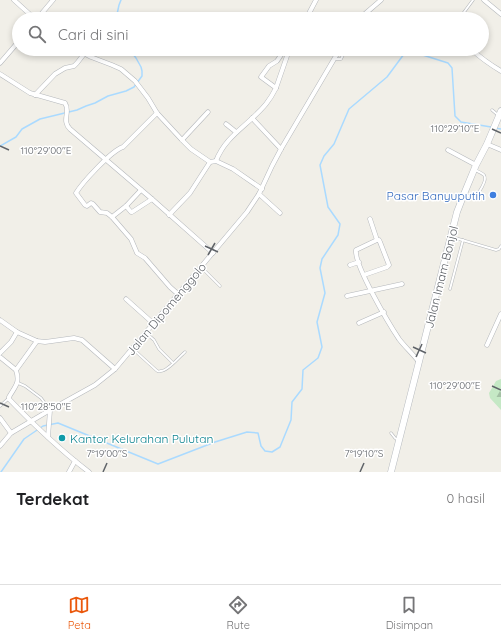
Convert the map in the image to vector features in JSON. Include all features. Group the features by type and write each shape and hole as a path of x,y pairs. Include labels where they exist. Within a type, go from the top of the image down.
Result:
{"main road":[{"name":"Jalan Imam Bonjol","path":"391,472 457,212 475,167 500,114"}],"street":[{"path":"14,0 28,12"},
{"path":"42,12 53,0"},
{"path":"310,12 316,0"},
{"path":"367,12 380,0"},
{"path":"484,0 501,14"},
{"path":"0,63 12,49"},
{"path":"35,95 55,74 65,68 74,66 83,56"},
{"path":"88,56 122,69 135,81 157,113 191,149 210,162 216,162 233,169 260,192 280,213"},
{"path":"276,88 261,77 269,66 277,61 281,56"},
{"path":"216,162 221,150 236,132 265,104 276,88 287,56"},
{"path":"479,56 490,65 501,71"},
{"name":"Jalan Dipomenggolo","path":"0,446 11,433 95,385 115,370 247,212 260,192 281,149 334,58"},
{"path":"0,74 24,90 35,95 63,102 67,105 65,122 67,125 213,253"},
{"path":"182,140 208,112"},
{"path":"157,113 123,147 119,148 105,159 76,193 85,205 88,206 91,203 100,212 107,213 112,217 131,240 137,253 145,258 178,294"},
{"path":"252,118 281,149"},
{"path":"226,124 236,132"},
{"path":"487,144 501,150"},
{"path":"448,150 475,167"},
{"path":"169,215 190,193 210,162"},
{"path":"112,217 126,206 141,190"},
{"path":"126,206 132,212 152,199"},
{"path":"364,275 389,266 380,242 377,240 370,219"},
{"path":"377,240 356,250 359,262 371,291 399,339 419,362"},
{"path":"350,265 359,262"},
{"path":"347,296 402,284"},
{"path":"126,299 154,324"},
{"path":"359,323 384,312"},
{"path":"487,346 501,314"},
{"path":"0,320 17,332 37,341 45,342 74,338 78,339 86,344 115,370"},
{"path":"0,354 11,342 17,332"},
{"path":"16,370 37,341"},
{"path":"0,357 16,370 18,378 18,383 9,396 9,399 31,422 75,461 90,472"},
{"path":"48,437 50,410"},
{"path":"0,418 11,433"},
{"path":"69,472 75,461"}],"lane":[{"path":"465,12 474,0"},
{"path":"334,58 341,59 342,56"},
{"path":"492,110 500,114"},
{"path":"464,194 473,198 480,191 485,179 485,176 475,167"},
{"path":"451,237 496,250 501,246"},
{"path":"450,289 463,240"},
{"path":"201,267 220,286"},
{"path":"146,333 154,340 158,350 173,363"},
{"path":"132,349 158,371 166,370 185,352"},
{"path":"18,383 41,398 50,410"},
{"path":"0,406 9,399"},
{"path":"391,433 400,441"}],"green space":[{"path":"501,379 501,410 490,398 489,393 496,381"}],"waterway":[{"path":"118,12 121,0"},
{"path":"0,146 16,137 22,129 40,119 77,110 108,96 134,87 142,76 141,67 134,56"},
{"path":"1,472 24,439 43,426 58,423 158,464 215,442 247,432 258,433 261,446 265,451 272,452 280,447 291,420 292,402 302,389 303,370 318,358 322,347 317,322 325,293 320,268 322,259 338,235 340,224 328,207 320,165 324,156 334,144 349,109 387,77 403,56"},
{"path":"426,56 448,63 452,68 455,116 461,122 491,127"},
{"path":"495,128 501,129"}],"place":[{"name":"Pasar Banyuputih","path":"493,195"},
{"name":"Kantor Kelurahan Pulutan","path":"62,438"}]}
